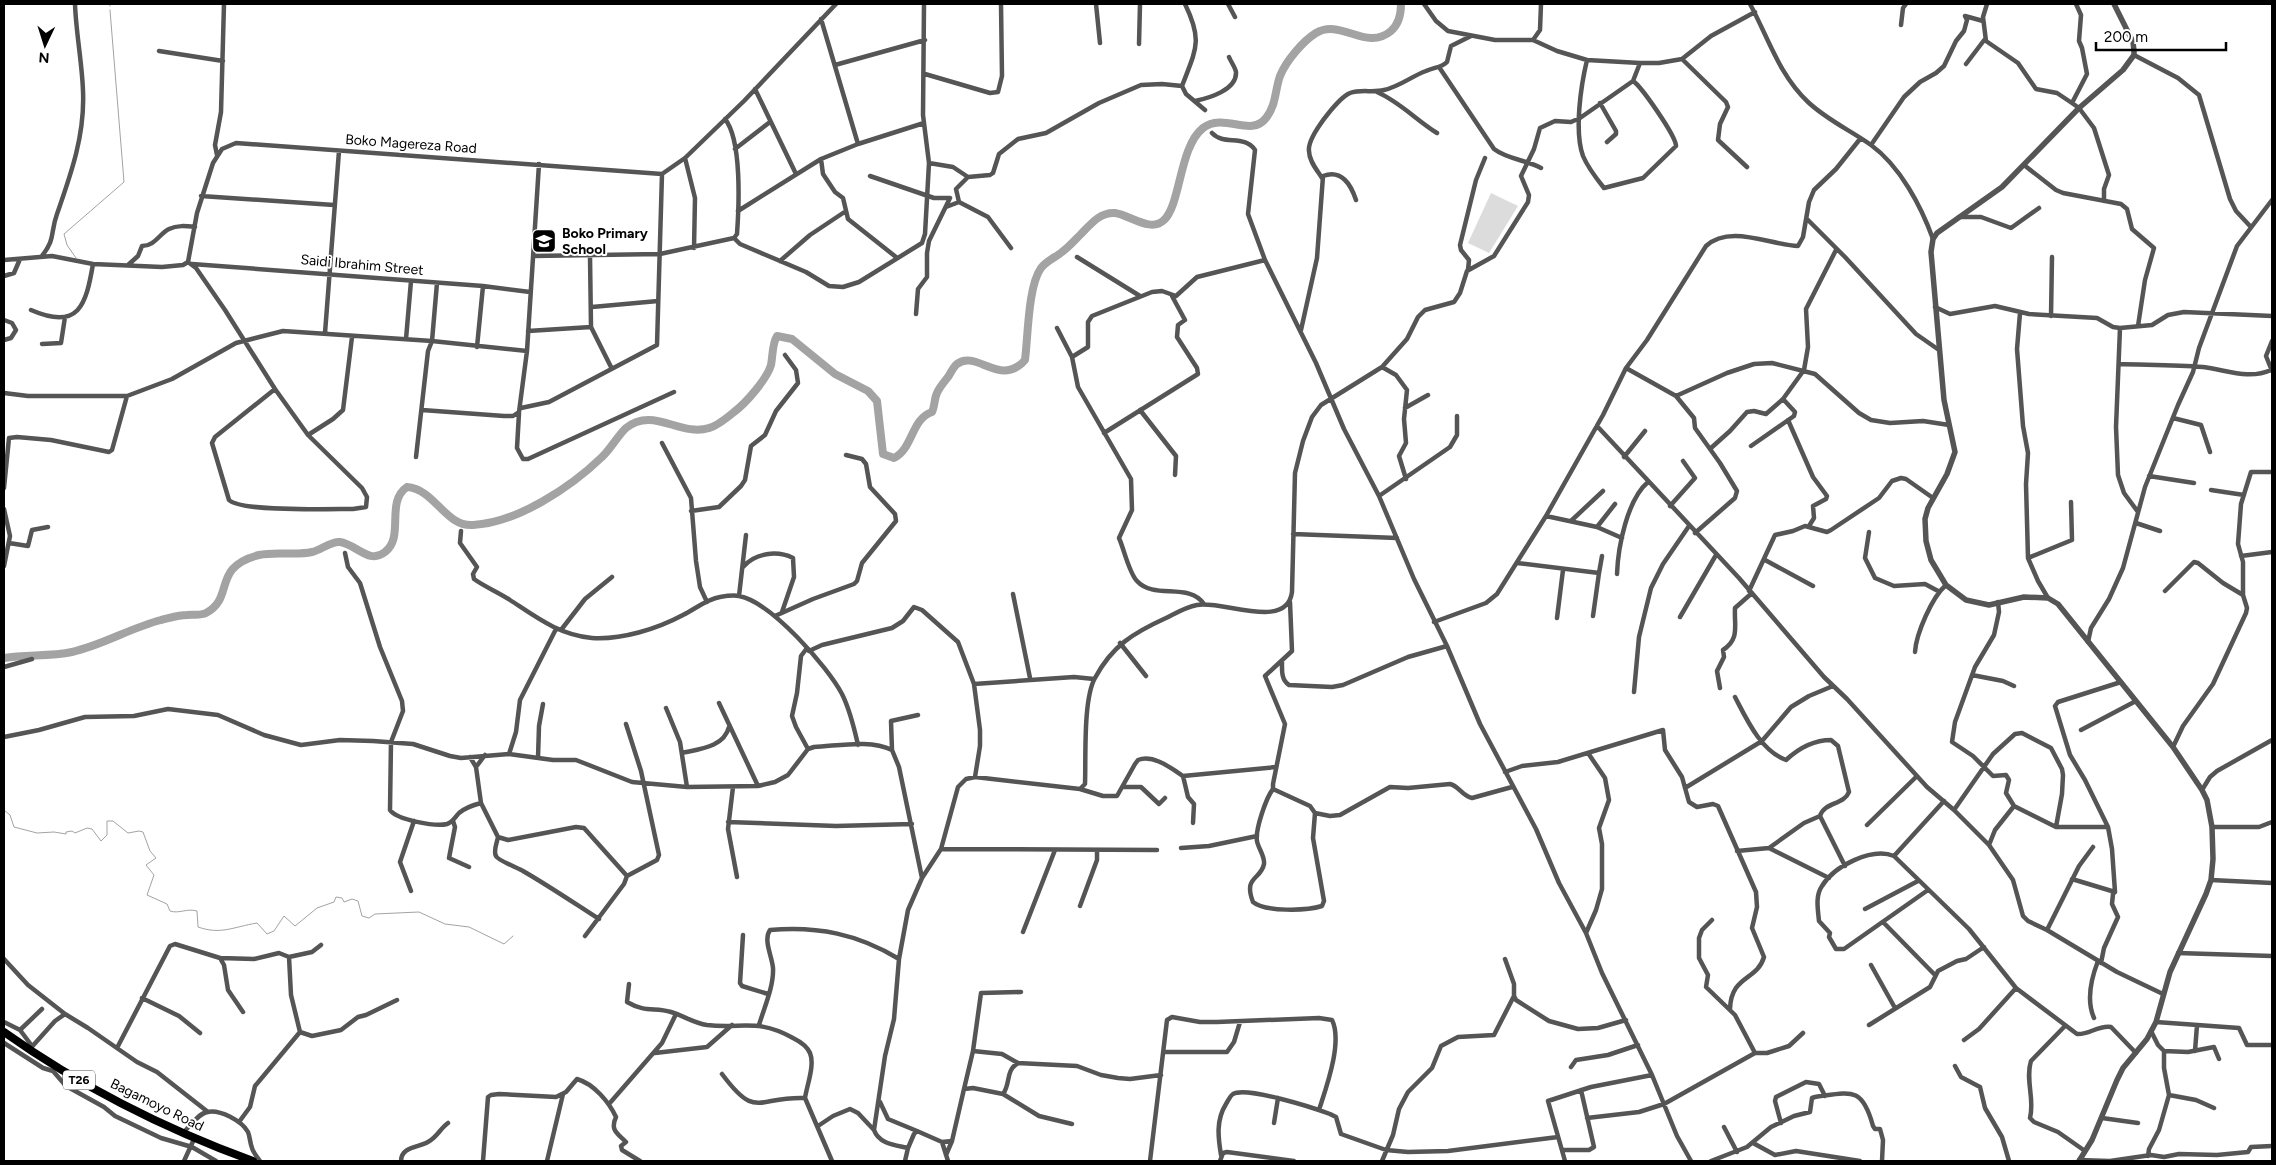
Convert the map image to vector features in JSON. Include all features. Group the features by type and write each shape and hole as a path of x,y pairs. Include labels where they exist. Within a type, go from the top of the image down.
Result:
{"highway":[{"name":"Bagamoyo Road","path":"4,1032 105,1094 183,1133 253,1161"}],"street":[{"path":"42,256 53,240 55,218 66,193 80,133 83,91 75,4"},
{"path":"224,4 221,112 215,145 216,155 201,196 194,227 190,263 308,435 362,488 367,497 366,507 353,509 261,507 235,505 228,500 212,443 215,437 275,389"},
{"path":"422,410 513,416 526,406 549,402 611,367 657,345 662,174 685,158 755,89 836,4"},
{"path":"734,238 740,244 806,272 829,286 843,287 859,282 896,257 922,243 925,234 928,196 928,164 924,123 924,4"},
{"path":"925,74 990,93 998,92 1002,76 1001,4"},
{"path":"1096,4 1100,43"},
{"path":"1140,4 1140,44"},
{"path":"1185,4 1194,22 1196,36 1193,57 1182,86 1186,94 1205,110"},
{"path":"1228,4 1235,17"},
{"path":"1424,4 1442,28 1470,36 1495,40 1533,40 1556,51 1587,60 1640,63 1659,63 1682,59 1718,32 1755,12"},
{"path":"1533,40 1540,30 1541,4"},
{"path":"1750,4 1775,57 1798,90 1819,111 1871,145 1884,157 1916,199 1933,239"},
{"path":"1901,25 1903,8 1906,4"},
{"path":"1986,4 1983,20 1985,38 2001,53 2018,63 2036,89 2057,93 2079,108 2096,132 2109,178 2104,189 2104,201"},
{"path":"2072,103 2087,74 2079,41 2081,15 2076,4"},
{"path":"2048,598 2024,597 1990,605 1978,604 1966,600 1946,585 1931,560 1926,541 1925,519 1933,498 1947,474 1955,452 1944,400 1931,252 1933,239 1937,233 2002,187 2079,108 2114,80 2134,55 2133,42 2114,4"},
{"path":"1871,145 1904,97 1924,78 1936,73 1944,66 1956,41 1964,31 1967,20 1965,16 1983,20"},
{"path":"821,19 858,144"},
{"path":"1301,330 1317,258 1321,230 1322,178 1314,167 1308,151 1314,133 1343,97 1358,92 1388,89 1425,71 1439,67 1447,62 1451,46 1470,36"},
{"path":"1966,64 1985,38"},
{"path":"835,66 925,40"},
{"path":"160,51 223,61"},
{"path":"2134,55 2178,78 2200,95 2230,199 2236,211 2250,226"},
{"path":"1195,101 1221,93 1234,79 1236,71 1229,57"},
{"path":"1682,59 1726,102 1728,107 1720,124 1718,140 1747,167"},
{"path":"1587,60 1580,118 1580,142 1583,154 1604,188 1643,178 1676,148 1677,143 1666,123 1633,80"},
{"path":"1467,271 1494,256 1528,202 1529,195 1522,176 1540,128 1555,121 1571,122 1580,118 1633,80 1640,63"},
{"path":"1439,67 1490,145 1502,155 1528,162 1541,168"},
{"path":"916,314 918,289 927,277 926,253 929,241 958,185 968,177 990,175 993,173 999,154 1018,139 1046,133 1092,106 1132,88 1147,84 1182,86"},
{"path":"755,89 796,174"},
{"path":"1374,91 1396,102 1417,121 1437,133"},
{"path":"1600,103 1616,131 1616,134 1607,142"},
{"path":"533,256 660,254 734,238 737,234 738,211 735,148 733,132 725,118"},
{"path":"735,148 770,122"},
{"path":"738,211 821,159 858,144 924,123"},
{"path":"1212,133 1219,139 1239,140 1247,143 1254,150 1248,214 1280,293 1301,330 1344,430 1379,496 1480,724 1536,829 1559,883 1586,933 1602,973 1652,1075 1677,1136 1691,1161"},
{"path":"1434,622 1492,599 1546,516 1620,384 1626,368 1647,340 1695,262 1709,244 1720,238 1740,237 1798,246 1803,237 1809,202 1814,190 1836,169 1860,139"},
{"name":"Boko Magereza Road","path":"216,155 229,145 242,142 339,151 662,174"},
{"path":"325,333 339,151"},
{"path":"685,158 695,198 694,248"},
{"path":"1274,789 1310,806 1315,813 1313,838 1324,902 1322,906 1298,909 1264,908 1252,902 1250,892 1251,882 1263,867 1264,862 1257,836 1264,810 1274,789 1276,767 1285,724 1265,676 1292,651 1290,602 1295,474 1298,455 1312,417 1321,405 1382,367 1407,340 1418,317 1422,313 1429,308 1454,302 1460,293 1469,260 1461,250 1460,245 1476,180 1485,158"},
{"path":"821,159 823,174 836,192 843,198 848,220 896,257"},
{"path":"539,164 527,351 517,448 523,458 528,459 674,392"},
{"path":"928,164 953,167 968,177"},
{"path":"2024,164 2056,190 2075,196 2125,206 2132,229 2154,248 2147,272 2138,326"},
{"path":"1322,178 1330,174 1345,179 1349,183 1356,200"},
{"path":"870,176 940,200 950,198"},
{"path":"955,193 959,202 988,217 1010,248"},
{"path":"201,196 334,205"},
{"path":"2088,642 2091,628 2120,576 2149,476 2195,367 2199,348 2237,246 2250,226 2272,200"},
{"path":"946,207 959,202"},
{"path":"1958,217 1981,217 2012,228 2039,208"},
{"path":"780,262 810,234 846,210"},
{"path":"1806,219 1845,257 1916,334 1939,350"},
{"path":"128,265 138,256 142,246 148,246 166,231 177,227 194,227"},
{"path":"1710,448 1750,410 1763,414 1769,413 1784,399 1804,370 1808,347 1806,309 1836,250"},
{"path":"4,260 42,256 93,264 176,266 190,263"},
{"path":"590,256 591,327 611,367"},
{"path":"1077,257 1140,296"},
{"path":"2051,316 2052,257"},
{"path":"4,276 14,273 20,259"},
{"path":"1172,296 1182,292 1197,277 1266,260"},
{"name":"Saidi Ibrahim Street","path":"190,263 483,286 530,292"},
{"path":"31,310 55,318 65,317 77,310 84,302 93,264"},
{"path":"406,339 411,281"},
{"path":"416,458 428,351 432,341 437,283"},
{"path":"478,346 483,286"},
{"path":"1072,357 1088,347 1089,318 1157,290 1172,296 1185,320 1178,325 1177,337 1197,368 1198,374 1104,433"},
{"path":"592,307 658,301"},
{"path":"1935,308 1950,314 1996,306 2007,307 2020,313 2097,318 2113,327 2120,328 2152,324 2175,313 2212,312 2272,316"},
{"path":"2020,313 2017,349 2023,426 2028,453 2026,484 2028,558 2038,582 2048,598 2058,604 2068,615 2173,748 2202,790 2207,800 2212,827 2213,860 2211,880 2195,921 2178,953 2163,994 2156,1022 2117,1080 2102,1118 2079,1160"},
{"path":"42,344 61,343 65,317"},
{"path":"4,320 12,323 16,330 15,335 4,340"},
{"path":"528,331 591,327"},
{"path":"1057,328 1072,357 1078,387 1125,467 1133,487 1132,510 1120,538 1134,577 1146,588 1186,593 1198,597 1204,604"},
{"path":"2120,328 2116,427 2118,475 2124,492 2138,512"},
{"path":"4,393 28,396 127,396 172,379 227,348 284,330 432,341 527,351"},
{"path":"308,435 334,419 343,410 352,336"},
{"path":"2118,364 2195,367 2247,375 2259,374 2272,371 2266,356 2272,342"},
{"path":"691,512 719,506 745,480 751,446 765,435 772,416 798,383 796,370 785,354"},
{"path":"1676,396 1727,372 1762,363 1772,363 1815,374 1859,413 1870,420 1890,423 1923,420 1949,425"},
{"path":"1382,367 1396,375 1406,386 1406,443 1399,456 1406,479"},
{"path":"1626,368 1676,396 1694,418 1695,428 1710,448 1737,493 1716,516 1695,533"},
{"path":"1405,408 1428,395"},
{"path":"4,488 7,442 12,437 51,440 110,452 127,396"},
{"path":"1751,446 1794,416 1795,412 1784,399"},
{"path":"521,402 526,406"},
{"path":"1140,410 1176,456 1175,475"},
{"path":"1379,496 1450,447 1457,435 1457,416"},
{"path":"2172,418 2201,425 2210,452"},
{"path":"1788,420 1810,470 1827,496 1826,499 1813,506 1814,518 1808,526"},
{"path":"1596,426 1750,592 1811,664 1848,699 1917,776 1989,845 2013,880 2023,916 2028,921 2047,930 2100,962 2163,994"},
{"path":"1624,457 1645,431"},
{"path":"662,443 691,498 700,587 707,602"},
{"path":"775,616 854,584 857,581 862,563 896,521 895,514 870,487 866,464 862,459 846,455"},
{"path":"1670,506 1695,478 1684,461"},
{"path":"2173,748 2183,726 2213,684 2230,651 2246,613 2241,556 2238,544 2244,495 2252,472 2272,472"},
{"path":"2149,476 2194,483"},
{"path":"1720,688 1717,671 1724,657 1723,650 1729,646 1734,638 1734,608 1750,592 1774,536 1808,526 1827,532 1879,498 1892,482 1900,478 1906,479 1933,498"},
{"path":"1617,574 1622,538 1641,489 1648,482"},
{"path":"2211,490 2244,495"},
{"path":"1572,520 1603,491"},
{"path":"2028,558 2072,540 2071,502"},
{"path":"1597,527 1615,504"},
{"path":"4,509 9,528 9,543 4,566"},
{"path":"1546,516 1572,520 1597,527 1622,538"},
{"path":"2136,524 2160,531"},
{"path":"1634,692 1639,637 1651,588 1689,526"},
{"path":"9,543 28,546 32,530 48,527"},
{"path":"461,531 460,543 476,565 473,574 474,579 559,630 589,638 631,633 666,624 718,597 740,596 775,616 808,649 834,681 851,715 858,745"},
{"path":"1869,532 1865,558 1875,578 1894,586 1925,584 1938,591"},
{"path":"1293,534 1397,538"},
{"path":"740,596 746,535"},
{"path":"2241,556 2272,552"},
{"path":"345,553 348,567 360,583 377,638 402,701 403,712 390,742 389,807 392,814 414,821 441,825 452,821 464,810 481,803"},
{"path":"743,567 758,555 793,558 794,577 782,612"},
{"path":"1680,617 1716,555"},
{"path":"1593,616 1602,556"},
{"path":"1765,560 1813,586"},
{"path":"2165,591 2194,562 2243,595"},
{"path":"1517,563 1599,573"},
{"path":"1558,618 1563,570"},
{"path":"509,754 516,732 520,700 559,630 585,599 612,577"},
{"path":"1915,652 1920,634 1938,591 1946,585"},
{"path":"1013,594 1030,678"},
{"path":"1080,789 1085,784 1087,721 1094,679 1120,644 1131,634 1189,607 1204,604 1264,612 1280,610 1290,602"},
{"path":"1998,602 1999,612 1994,635 1978,660 1955,722 1951,739 1954,745 1973,756 1993,776 2006,776 2009,780 2006,793 2014,806 2056,827 2108,827"},
{"path":"808,749 796,728 792,716 797,692 800,656 808,649 892,628 903,621 914,607 918,607 958,642 974,684 980,730 976,777"},
{"path":"1120,644 1146,676"},
{"path":"1282,662 1282,676 1285,683 1289,685 1332,687 1353,682 1408,657 1447,646"},
{"path":"4,667 32,659"},
{"path":"1972,675 2003,681 2014,686"},
{"path":"974,684 1030,678 1074,677 1094,679"},
{"path":"2094,1018 2090,1007 2090,995 2094,972 2118,920 2117,913 2112,904 2112,894 2115,892 2112,849 2108,827 2085,780 2070,755 2055,706 2058,702 2120,682"},
{"path":"1685,788 1762,741 1791,708 1809,696 1833,686"},
{"path":"1735,697 1762,741 1778,756 1786,760 1810,744 1829,740 1836,742 1842,759 1849,792 1845,798 1824,809 1820,816 1804,823 1769,848 1737,851"},
{"path":"2081,730 2136,701"},
{"path":"719,703 758,786"},
{"path":"538,758 539,726 543,704"},
{"path":"666,708 674,725 682,753 687,787"},
{"path":"4,737 39,730 85,716 134,716 168,709 218,716 264,735 301,745 340,740 390,742 418,745 450,756 470,757 509,754 584,762 607,774 644,785 687,787 758,786 785,778 808,749 858,745 886,747 892,750"},
{"path":"918,715 891,721 892,750 899,767 922,878"},
{"path":"585,936 624,884 627,876 658,858 638,756 626,724"},
{"path":"682,753 720,742 727,735 729,727"},
{"path":"1505,772 1522,766 1543,765 1663,730 1665,750 1682,777 1689,802 1693,806 1717,805 1725,819 1756,892 1757,907 1753,918 1752,933 1764,957 1758,968 1735,987 1730,998 1730,1009"},
{"path":"1954,810 1983,766 1993,754 2018,733 2041,741 2051,748 2063,775 2056,827"},
{"path":"2202,790 2210,777 2272,740"},
{"path":"1586,933 1596,910 1602,889 1602,844 1598,828 1608,800 1605,778 1588,753"},
{"path":"476,767 485,755"},
{"path":"470,757 476,767 481,803 498,837 495,849 495,855 498,859 544,883 599,919"},
{"path":"874,1130 880,1100 885,1056 897,997 899,959 908,910 922,878 941,849 958,787 966,779 976,777 1080,789 1109,797 1117,796 1135,764 1143,758 1149,758 1168,766 1182,776 1188,797 1194,804 1193,823"},
{"path":"1182,776 1276,767"},
{"path":"1867,826 1917,776"},
{"path":"1315,813 1330,816 1340,815 1390,787 1454,785 1461,793 1472,798 1512,787"},
{"path":"733,787 728,822 737,877"},
{"path":"1123,787 1141,787 1159,804 1165,798"},
{"path":"1894,856 1944,801"},
{"path":"1989,845 1995,830 2014,806"},
{"path":"1820,816 1845,866"},
{"path":"411,891 400,862 414,821"},
{"path":"452,821 455,826 448,858 469,867"},
{"path":"728,822 836,826 912,824"},
{"path":"2212,827 2259,827 2272,822"},
{"path":"498,837 508,840 576,827 584,828 627,876"},
{"path":"1180,848 1209,846 1257,836"},
{"path":"2047,930 2072,879 2093,847"},
{"path":"1769,848 1828,878"},
{"path":"941,849 1157,850"},
{"path":"1023,932 1055,850"},
{"path":"1080,906 1097,860 1097,850"},
{"path":"1928,890 1844,949 1836,949 1829,937 1830,934 1818,921 1820,890 1828,878 1845,866 1870,854 1882,853 1894,856 1918,881 1946,905 1984,947 2016,988 2077,1034 2082,1034 2102,1026 2111,1026 2136,1053"},
{"path":"2072,879 2115,892"},
{"path":"2211,880 2250,884 2272,883"},
{"path":"1864,908 1918,881"},
{"path":"1712,920 1700,934 1699,958 1708,975 1706,987 1730,1009 1755,1053"},
{"path":"1883,922 1935,975"},
{"path":"759,1025 773,968 768,941 770,930 846,934 899,959"},
{"path":"743,935 740,983 742,986 768,994"},
{"path":"117,1048 170,946 180,944 220,958 254,959 279,953 289,957 312,952 321,945"},
{"path":"1869,1025 1930,987 1938,971 1956,961 1966,959 1984,947"},
{"path":"2178,953 2272,956"},
{"path":"289,957 291,995 300,1032"},
{"path":"220,958 224,965 228,990 243,1012"},
{"path":"4,959 28,985 65,1014 137,1062 157,1072 208,1112 222,1114 239,1122 248,1132 252,1148 260,1161"},
{"path":"1382,1161 1393,1135 1399,1109 1408,1092 1428,1074 1441,1046 1458,1037 1494,1035 1514,996 1514,984 1505,960"},
{"path":"1871,965 1895,1008"},
{"path":"629,984 627,1002 646,1010 676,1014 707,1025 759,1025 786,1034 808,1048 811,1060 805,1098 832,1161"},
{"path":"1964,1040 1979,1029 2016,988"},
{"path":"946,1155 952,1141 973,1051 981,994 1021,992"},
{"path":"1514,996 1519,1003 1549,1021 1578,1029 1598,1028 1626,1020"},
{"path":"142,998 178,1016 200,1033"},
{"path":"300,1032 312,1036 341,1030 358,1017 398,1000"},
{"path":"20,1030 42,1009"},
{"path":"4,1022 20,1030 31,1048 55,1021 65,1014"},
{"path":"609,1104 642,1065 655,1053 669,1031 676,1014"},
{"path":"1150,1161 1167,1020 1172,1017 1200,1022 1319,1018 1332,1020 1335,1039 1333,1061 1319,1110"},
{"path":"1164,1052 1227,1052 1234,1042 1240,1022"},
{"path":"2156,1022 2239,1028 2247,1045 2272,1045"},
{"path":"655,1053 707,1047 732,1025"},
{"path":"2195,1051 2197,1025"},
{"path":"2065,1026 2031,1061 2030,1087 2032,1095 2030,1118 2034,1122 2058,1132 2085,1152"},
{"path":"2148,1156 2152,1142 2160,1130 2169,1095 2164,1051 2158,1045 2151,1031"},
{"path":"239,1122 250,1107 255,1086 300,1032"},
{"path":"1587,1118 1639,1112 1664,1104 1755,1053 1767,1053 1790,1046 1803,1033"},
{"path":"4,1043 43,1068 53,1071 66,1086 104,1107 115,1116 161,1138 192,1147 216,1161"},
{"path":"1571,1067 1576,1060 1608,1056 1638,1045"},
{"path":"2164,1051 2183,1052 2214,1047 2219,1059"},
{"path":"973,1051 1002,1054 1018,1063 1077,1066 1101,1075 1118,1078 1130,1079 1161,1074"},
{"path":"1003,1094 1007,1087 1010,1070 1018,1063"},
{"path":"1955,1066 1961,1077 1980,1088 1985,1108 2002,1137 2009,1161"},
{"path":"722,1074 738,1096 750,1103 805,1098"},
{"path":"1565,1161 1548,1101 1581,1090 1652,1075"},
{"path":"547,1161 564,1094 573,1082 580,1079 609,1104 616,1117 613,1123 614,1130 626,1142 621,1146 622,1150 640,1161"},
{"path":"1781,1123 1774,1101 1778,1096 1808,1082 1819,1084 1825,1096"},
{"path":"964,1089 973,1088 1003,1094 1039,1116 1072,1124"},
{"path":"1563,1150 1593,1148 1593,1139 1581,1090"},
{"path":"1220,1161 1221,1155 1218,1140 1219,1117 1231,1096 1242,1093 1278,1098 1334,1115 1339,1132 1344,1136 1386,1150 1448,1151 1558,1137"},
{"path":"484,1161 487,1101 491,1095 556,1097 564,1094"},
{"path":"1711,1161 1737,1152 1753,1143 1771,1127 1794,1116 1810,1112 1812,1098 1856,1094 1863,1099 1873,1126 1881,1132 1882,1161"},
{"path":"2169,1095 2196,1100 2214,1108"},
{"path":"1274,1123 1278,1098"},
{"path":"880,1100 888,1120 942,1142 952,1141"},
{"path":"818,1126 833,1116 850,1109 858,1113 874,1130 877,1137 908,1148"},
{"path":"183,1133 201,1115 208,1112"},
{"path":"2102,1118 2138,1123"},
{"path":"401,1161 402,1156 411,1147 426,1144 448,1123"},
{"path":"1724,1127 1737,1152"},
{"path":"904,1161 914,1134 917,1131"},
{"path":"184,1161 195,1137"},
{"path":"942,1142 948,1161"},
{"path":"1753,1143 1775,1155 1796,1151 1860,1161"},
{"path":"484,1161 487,1146"},
{"path":"2079,1160 2110,1161 2148,1156 2217,1155 2248,1152 2251,1147 2272,1146"},
{"path":"1221,1155 1227,1152 1275,1160 1294,1161"}],"shaded area":[{"path":"1491,193 1518,206 1489,253 1468,243"}],"waterway":[{"path":"4,658 72,652 161,620 206,613 215,607 220,599 225,583 235,567 244,560 259,555 306,553 340,542 368,555 379,555 391,546 394,538 397,501 407,487 417,489 425,494 447,514 463,524 490,523 525,511 575,480 605,454 626,428 636,422 656,421 698,430 712,427 722,421 744,403 769,371 773,346 777,336 792,339 835,374 868,391 877,401 883,454 894,458 905,448 920,421 932,412 938,391 957,364 964,361 972,361 998,370 1007,370 1016,368 1025,360 1033,287 1041,268 1046,263 1065,250 1092,223 1105,214 1121,214 1147,224 1159,224 1170,212 1189,148 1203,128 1220,122 1245,126 1260,124 1272,108 1278,81 1286,64 1306,41 1325,29 1335,29 1363,37 1382,36 1391,31 1398,22 1401,4"},
{"path":"76,258 67,245 64,234 124,182 110,10"},
{"path":"4,810 10,815 14,827 37,833 54,832 66,834 66,832 72,831 75,833 87,828 92,829 101,841 107,835 107,821 113,821 128,833 143,832 150,851 156,858 146,865 154,875 147,895 167,904 170,911 197,911 198,927 206,929 220,930 257,923 267,934 274,931 284,916 295,926 317,908 334,902 336,897 342,898 344,902 352,899 358,901 362,916 369,918 375,914 419,912 445,924 469,927 504,944 513,936"}],"place":[{"name":"Boko Primary School","path":"544,241"}]}
